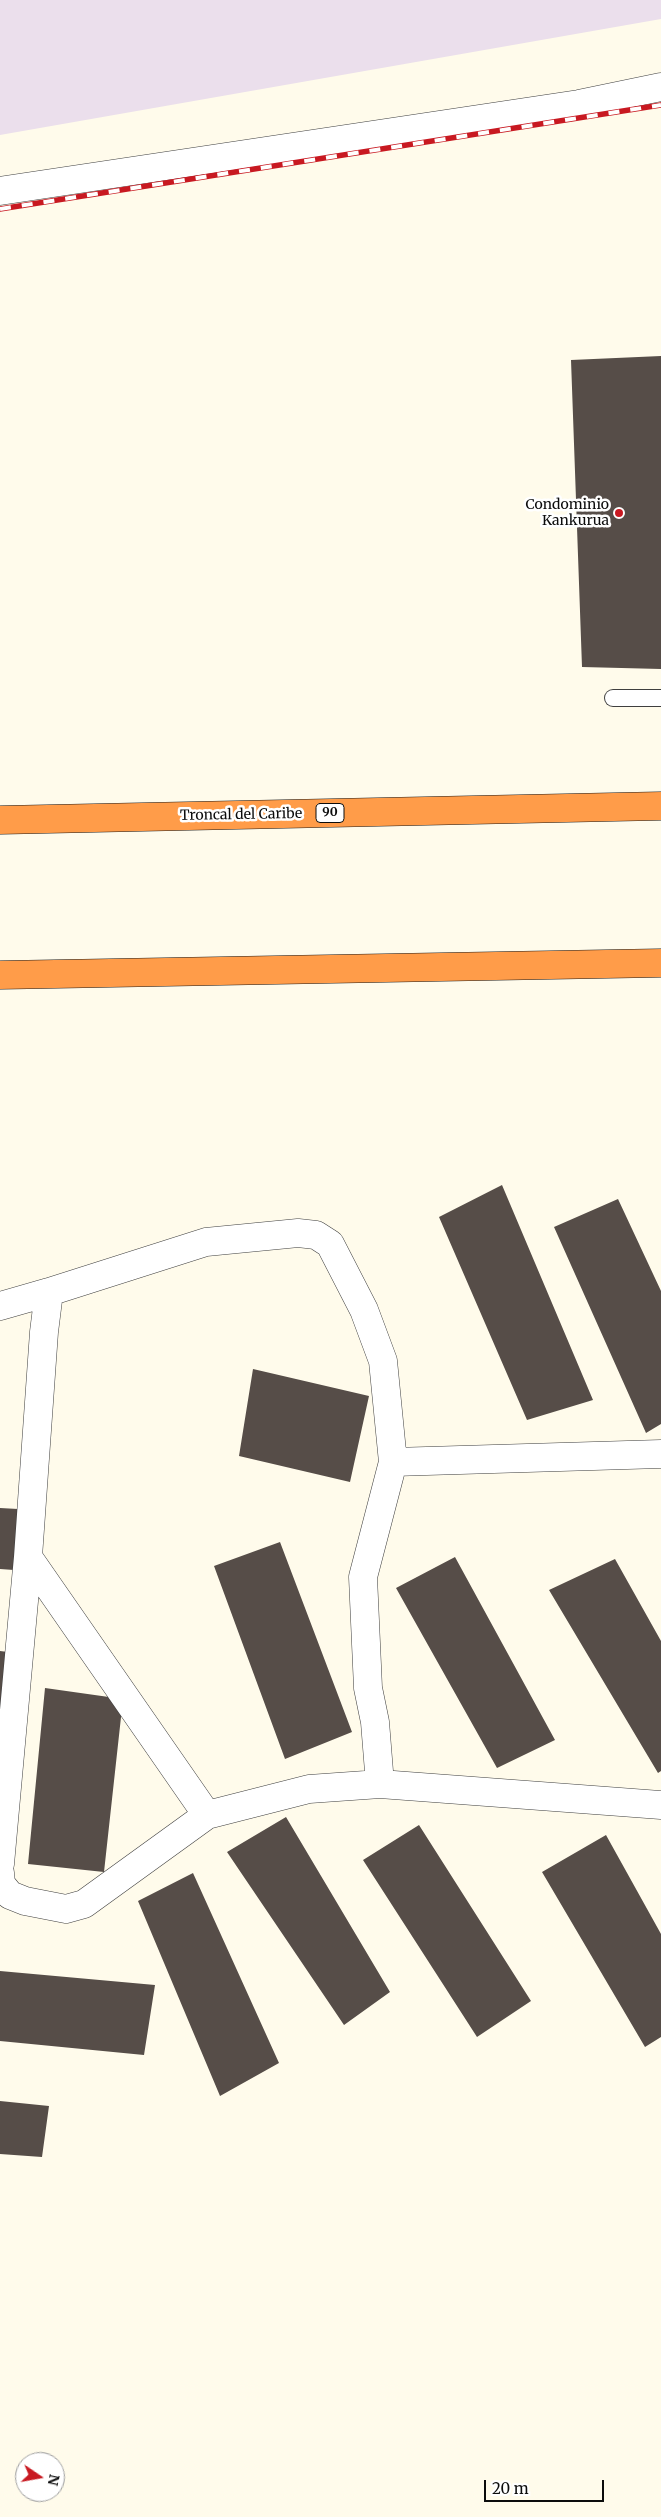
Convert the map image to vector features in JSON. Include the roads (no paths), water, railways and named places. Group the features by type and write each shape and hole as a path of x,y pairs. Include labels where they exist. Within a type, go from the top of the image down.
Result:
{"highway":[{"name":"Troncal del Caribe","path":"0,820 661,806"},
{"path":"0,976 661,963"}],"street":[{"path":"0,191 579,104 661,87"},
{"path":"0,1306 206,1242 298,1232 316,1235 330,1244 364,1310 383,1361 392,1462 363,1576 368,1688 375,1722 380,1784"},
{"path":"0,1864 28,1557 44,1332 49,1292"},
{"path":"392,1462 661,1454"},
{"path":"28,1557 207,1815"},
{"path":"0,1873 1,1884 10,1895 25,1902 66,1909 75,1907 84,1904 207,1815 309,1789 380,1784 661,1805"}],"lane":[{"path":"614,698 661,698"}],"railway":[{"path":"0,209 661,105"}],"place":[{"name":"Condominio Kankurua","path":"619,513"}]}
